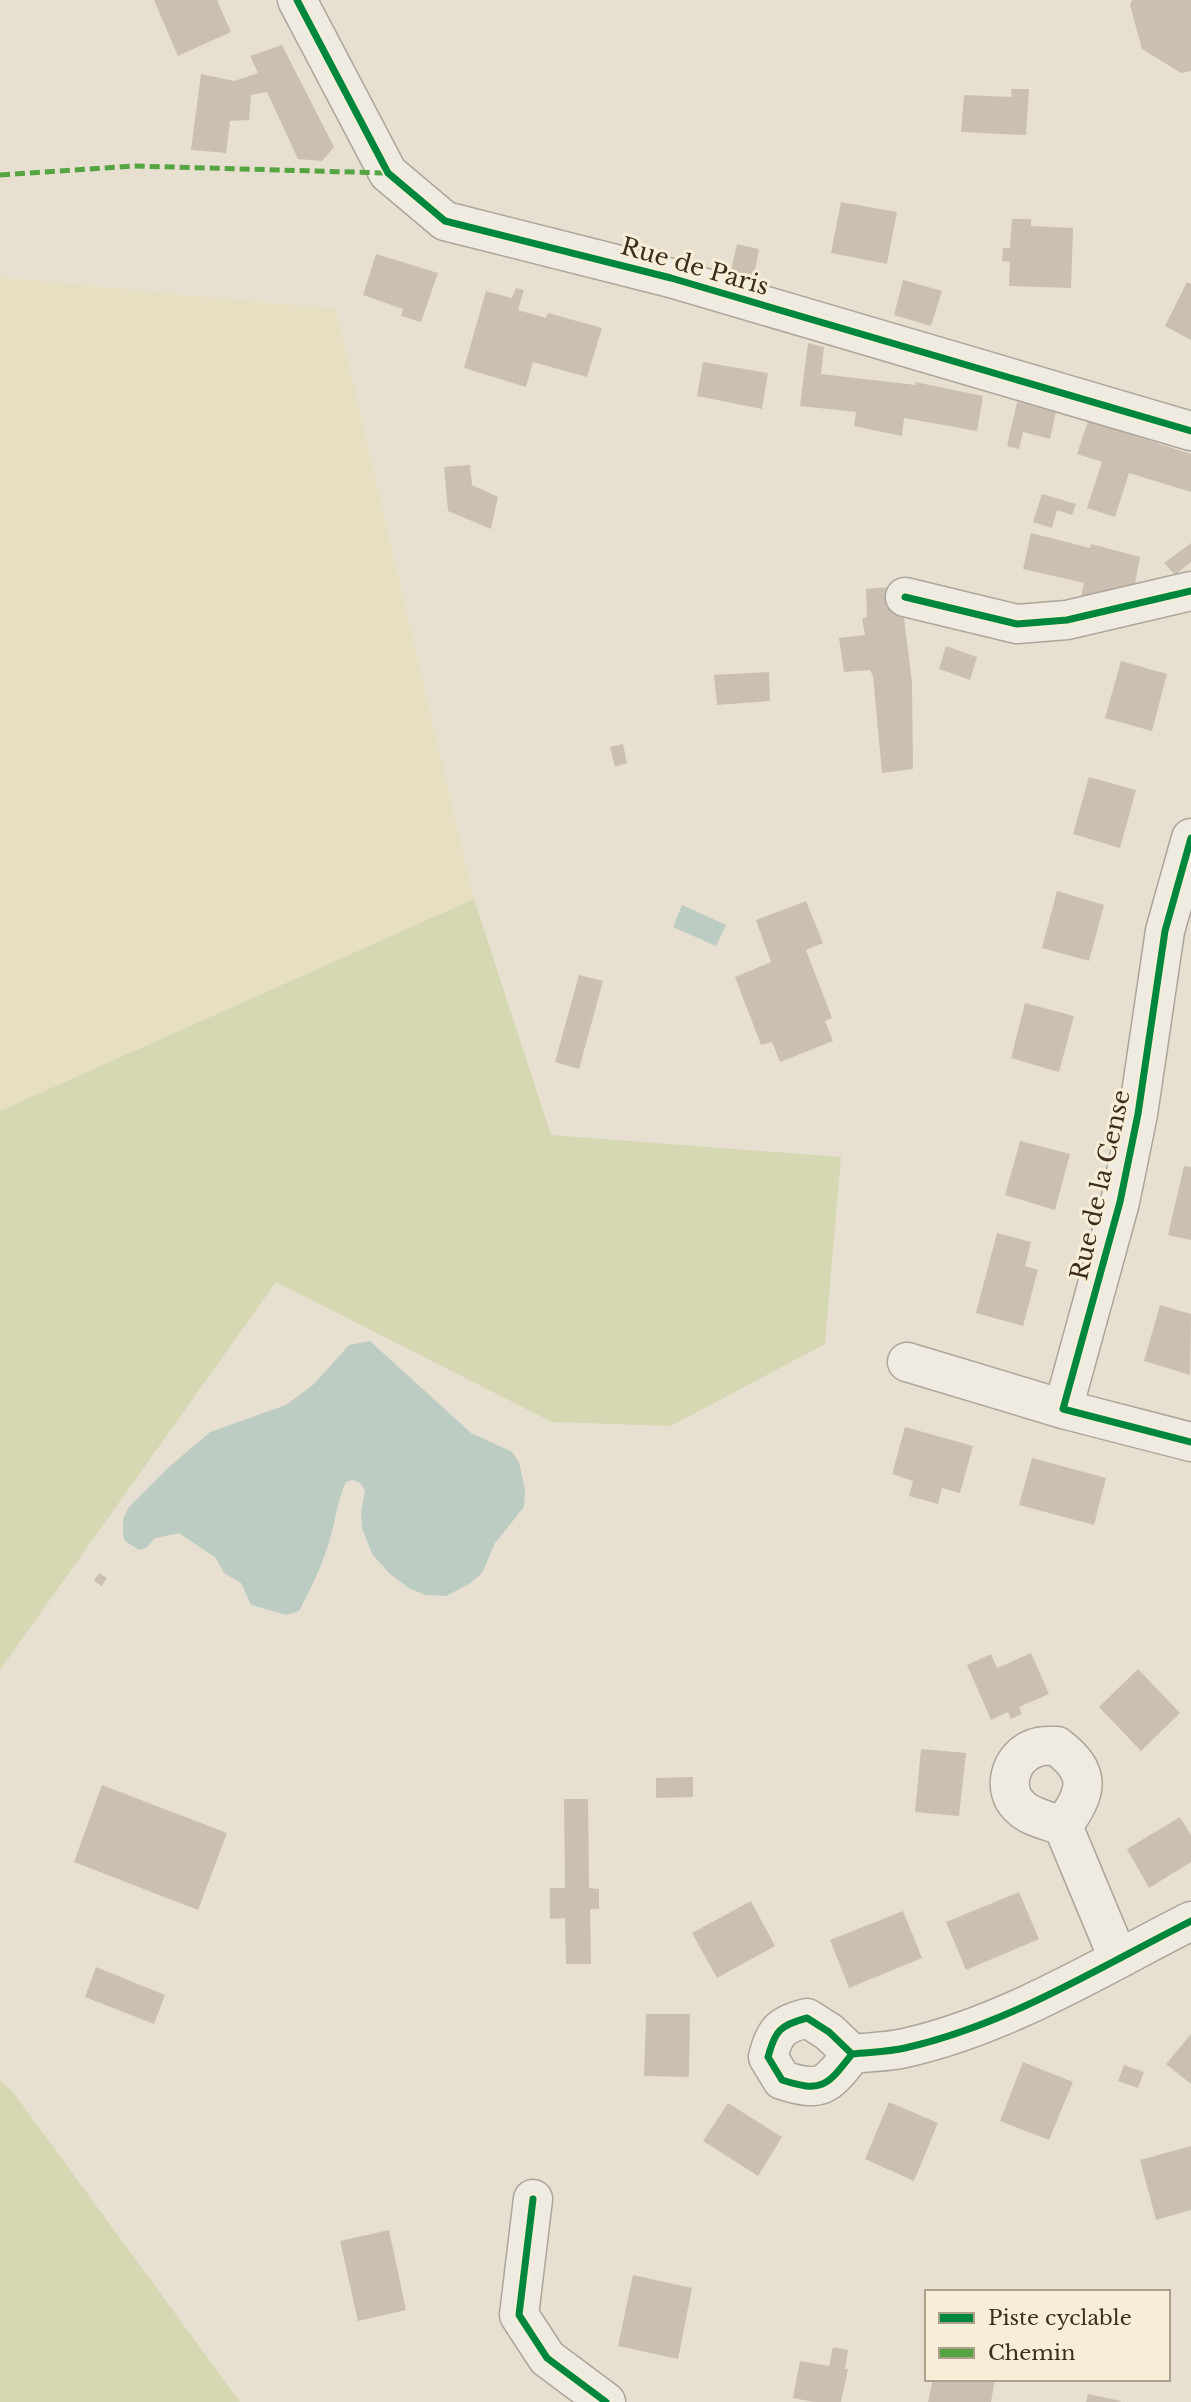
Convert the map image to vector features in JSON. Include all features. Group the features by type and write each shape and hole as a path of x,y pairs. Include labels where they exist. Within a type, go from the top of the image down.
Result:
{"street":[{"name":"Rue de Paris","path":"297,0 388,173 446,220 671,278 1191,431"},
{"path":"905,597 1017,624 1066,620 1191,591"},
{"name":"Rue de la Cense","path":"1063,1409 1120,1202 1138,1114 1165,930 1191,838"},
{"path":"907,1362 1063,1409 1191,1442"},
{"path":"1063,1826 1118,1958"},
{"path":"852,2054 904,2049 1018,2010 1191,1921"},
{"path":"533,2199 519,2315 547,2358 606,2402"}],"shaded area":[{"path":"0,277 336,309 474,899 0,1111"},
{"path":"682,905 726,925 716,946 673,927"},
{"path":"370,1341 471,1433 512,1452 519,1462 525,1490 524,1507 495,1543 482,1573 469,1584 446,1596 426,1595 410,1589 389,1573 372,1554 362,1528 361,1512 365,1490 360,1483 353,1480 346,1482 343,1488 328,1545 299,1611 286,1615 251,1605 241,1583 224,1573 216,1558 179,1533 155,1538 146,1548 139,1550 125,1541 123,1520 128,1508 168,1468 210,1432 286,1405 314,1384 349,1345"}],"green space":[{"path":"474,899 551,1135 841,1157 825,1344 671,1426 552,1422 276,1282 0,1670 0,1111"},
{"path":"0,2081 13,2092 240,2402 0,2402"}],"building":[{"path":"154,0 217,0 231,32 178,56"},
{"path":"1132,0 1191,0 1191,71 1181,73 1142,49 1130,5"},
{"path":"282,45 334,147 322,161 298,159 267,92 251,95 249,120 230,121 226,153 191,150 201,74 234,81 258,73 250,56"},
{"path":"1011,89 1029,89 1026,135 961,132 964,95 1012,97"},
{"path":"841,202 897,212 887,264 831,253"},
{"path":"1012,219 1031,219 1031,226 1073,228 1071,288 1009,286 1010,262 1002,261 1003,248 1010,248"},
{"path":"737,244 759,249 753,280 730,275"},
{"path":"376,254 438,273 421,322 401,316 403,309 363,295"},
{"path":"903,280 942,291 931,326 894,315"},
{"path":"1187,282 1191,284 1191,340 1165,326"},
{"path":"516,288 524,290 518,310 546,318 548,313 602,328 587,377 533,362 526,387 464,368 486,291 512,298"},
{"path":"808,343 824,347 821,374 916,385 915,382 983,396 977,431 904,418 902,436 854,426 856,412 800,406"},
{"path":"703,362 768,373 762,409 697,396"},
{"path":"1017,402 1056,412 1050,439 1023,432 1019,449 1007,446"},
{"path":"1088,421 1191,454 1191,492 1129,473 1115,517 1087,508 1102,462 1077,454"},
{"path":"470,465 472,485 498,497 491,529 448,511 444,467"},
{"path":"1042,494 1076,504 1072,515 1057,510 1052,528 1033,522"},
{"path":"1031,533 1090,548 1091,544 1140,557 1134,589 1081,597 1084,583 1023,569"},
{"path":"1191,543 1191,562 1175,575 1164,563"},
{"path":"900,586 912,682 913,769 882,773 873,676 870,670 844,672 839,638 865,635 862,618 867,617 866,589"},
{"path":"946,646 977,657 970,680 939,669"},
{"path":"1121,661 1167,674 1152,731 1105,718"},
{"path":"769,672 770,701 717,705 714,675"},
{"path":"623,744 627,763 615,767 610,747"},
{"path":"1089,777 1136,790 1120,848 1073,834"},
{"path":"1057,891 1104,905 1089,961 1042,948"},
{"path":"806,901 823,943 806,950 832,1018 825,1021 833,1041 780,1062 772,1042 761,1045 735,977 771,962 756,920"},
{"path":"579,975 603,981 579,1069 555,1062"},
{"path":"1025,1003 1074,1016 1059,1072 1011,1058"},
{"path":"1020,1141 1070,1154 1055,1210 1005,1195"},
{"path":"1184,1166 1191,1167 1191,1240 1168,1235"},
{"path":"997,1233 1031,1242 1025,1266 1038,1270 1023,1326 976,1313"},
{"path":"1160,1305 1191,1314 1190,1375 1144,1361"},
{"path":"905,1427 973,1446 960,1493 942,1488 938,1504 909,1496 913,1481 892,1474"},
{"path":"1032,1458 1106,1478 1094,1525 1019,1505"},
{"path":"99,1573 107,1578 102,1586 94,1581"},
{"path":"1031,1653 1049,1694 1019,1707 1022,1714 1011,1719 1008,1712 991,1720 967,1665 991,1654 997,1668"},
{"path":"1138,1669 1180,1713 1141,1751 1099,1707"},
{"path":"921,1749 966,1753 959,1816 915,1812"},
{"path":"693,1777 693,1797 656,1798 656,1778"},
{"path":"102,1785 227,1833 198,1910 74,1862"},
{"path":"564,1799 588,1799 589,1888 599,1889 599,1909 590,1909 591,1964 566,1964 565,1918 550,1919 550,1888 565,1888"},
{"path":"1180,1817 1191,1835 1191,1862 1149,1888 1127,1849"},
{"path":"1019,1892 1039,1939 966,1970 946,1922"},
{"path":"751,1901 775,1946 717,1978 692,1933"},
{"path":"903,1911 922,1958 849,1988 830,1940"},
{"path":"96,1967 165,1995 154,2024 85,1997"},
{"path":"646,2014 690,2014 689,2077 644,2076"},
{"path":"1191,2034 1191,2084 1166,2064"},
{"path":"1023,2062 1073,2082 1049,2140 1000,2121"},
{"path":"1124,2065 1144,2072 1138,2088 1118,2081"},
{"path":"889,2102 938,2123 914,2181 865,2159"},
{"path":"728,2103 782,2137 758,2176 703,2141"},
{"path":"1191,2146 1191,2210 1156,2220 1140,2160"},
{"path":"389,2230 406,2310 358,2321 340,2241"},
{"path":"633,2275 692,2288 678,2359 618,2346"},
{"path":"833,2347 848,2350 845,2369 848,2369 841,2402 814,2402 793,2398 800,2361 829,2366"},
{"path":"933,2381 995,2381 991,2402 928,2402"},
{"path":"1088,2394 1121,2401 1086,2402"}],"marked path":[{"path":"0,175 134,166 388,173"}],"cycle path":[{"path":"297,0 388,173 445,221 671,278 1191,431"},
{"path":"905,597 1017,624 1067,620 1191,591"},
{"path":"1191,838 1165,931 1138,1114 1120,1202 1063,1409 1191,1442"},
{"path":"852,2054 829,2032 807,2018 790,2023 780,2030 768,2057 782,2080 806,2086 823,2084 852,2054 905,2048 980,2025 1051,1994 1191,1921"},
{"path":"533,2199 519,2315 547,2358 606,2402"}]}
